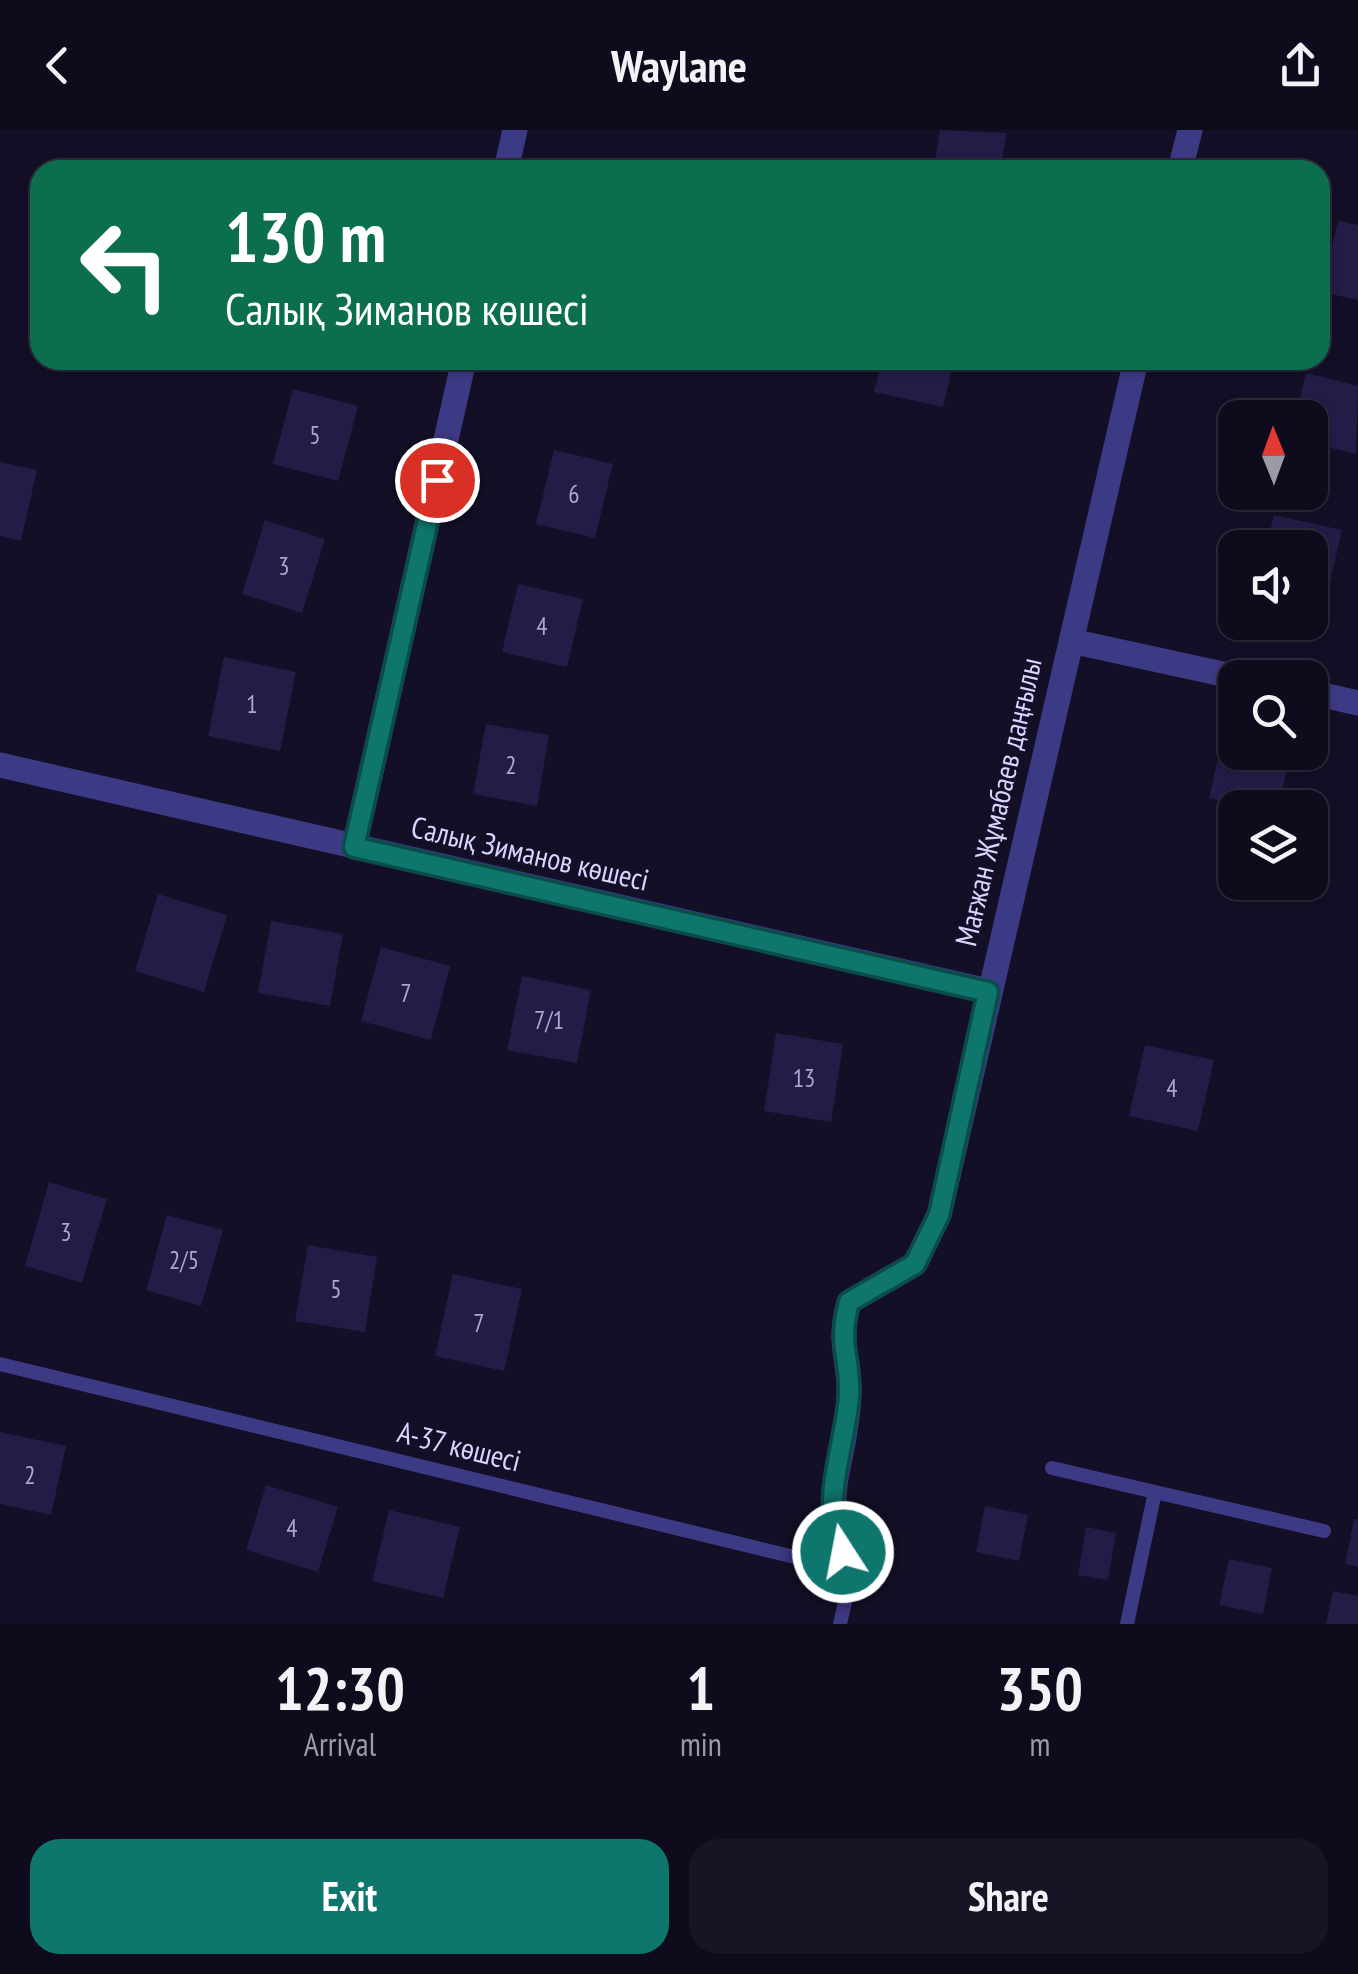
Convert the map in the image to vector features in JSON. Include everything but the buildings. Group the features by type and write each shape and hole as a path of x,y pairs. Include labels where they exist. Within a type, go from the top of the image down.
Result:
{"street":[{"path":"508,160 515,130"},
{"path":"1182,160 1190,130"},
{"path":"354,847 462,370"},
{"name":"Мағжан Жұмабаев даңғылы","path":"852,1571 834,1533 833,1484 849,1395 841,1332 849,1302 915,1264 939,1215 1134,370"},
{"path":"1071,642 1218,673"},
{"path":"1328,696 1358,702"},
{"name":"Салық Зиманов көшесі","path":"0,764 988,992"}],"lane":[{"name":"А-37 көшесі","path":"0,1364 852,1571"},
{"path":"1052,1468 1324,1531"},
{"path":"1127,1624 1155,1492"},
{"path":"840,1624 852,1571"}],"route":[{"path":"437,480 354,847 988,992 939,1215 915,1264 849,1302 841,1332 849,1395 833,1484 834,1533 843,1552"}]}
